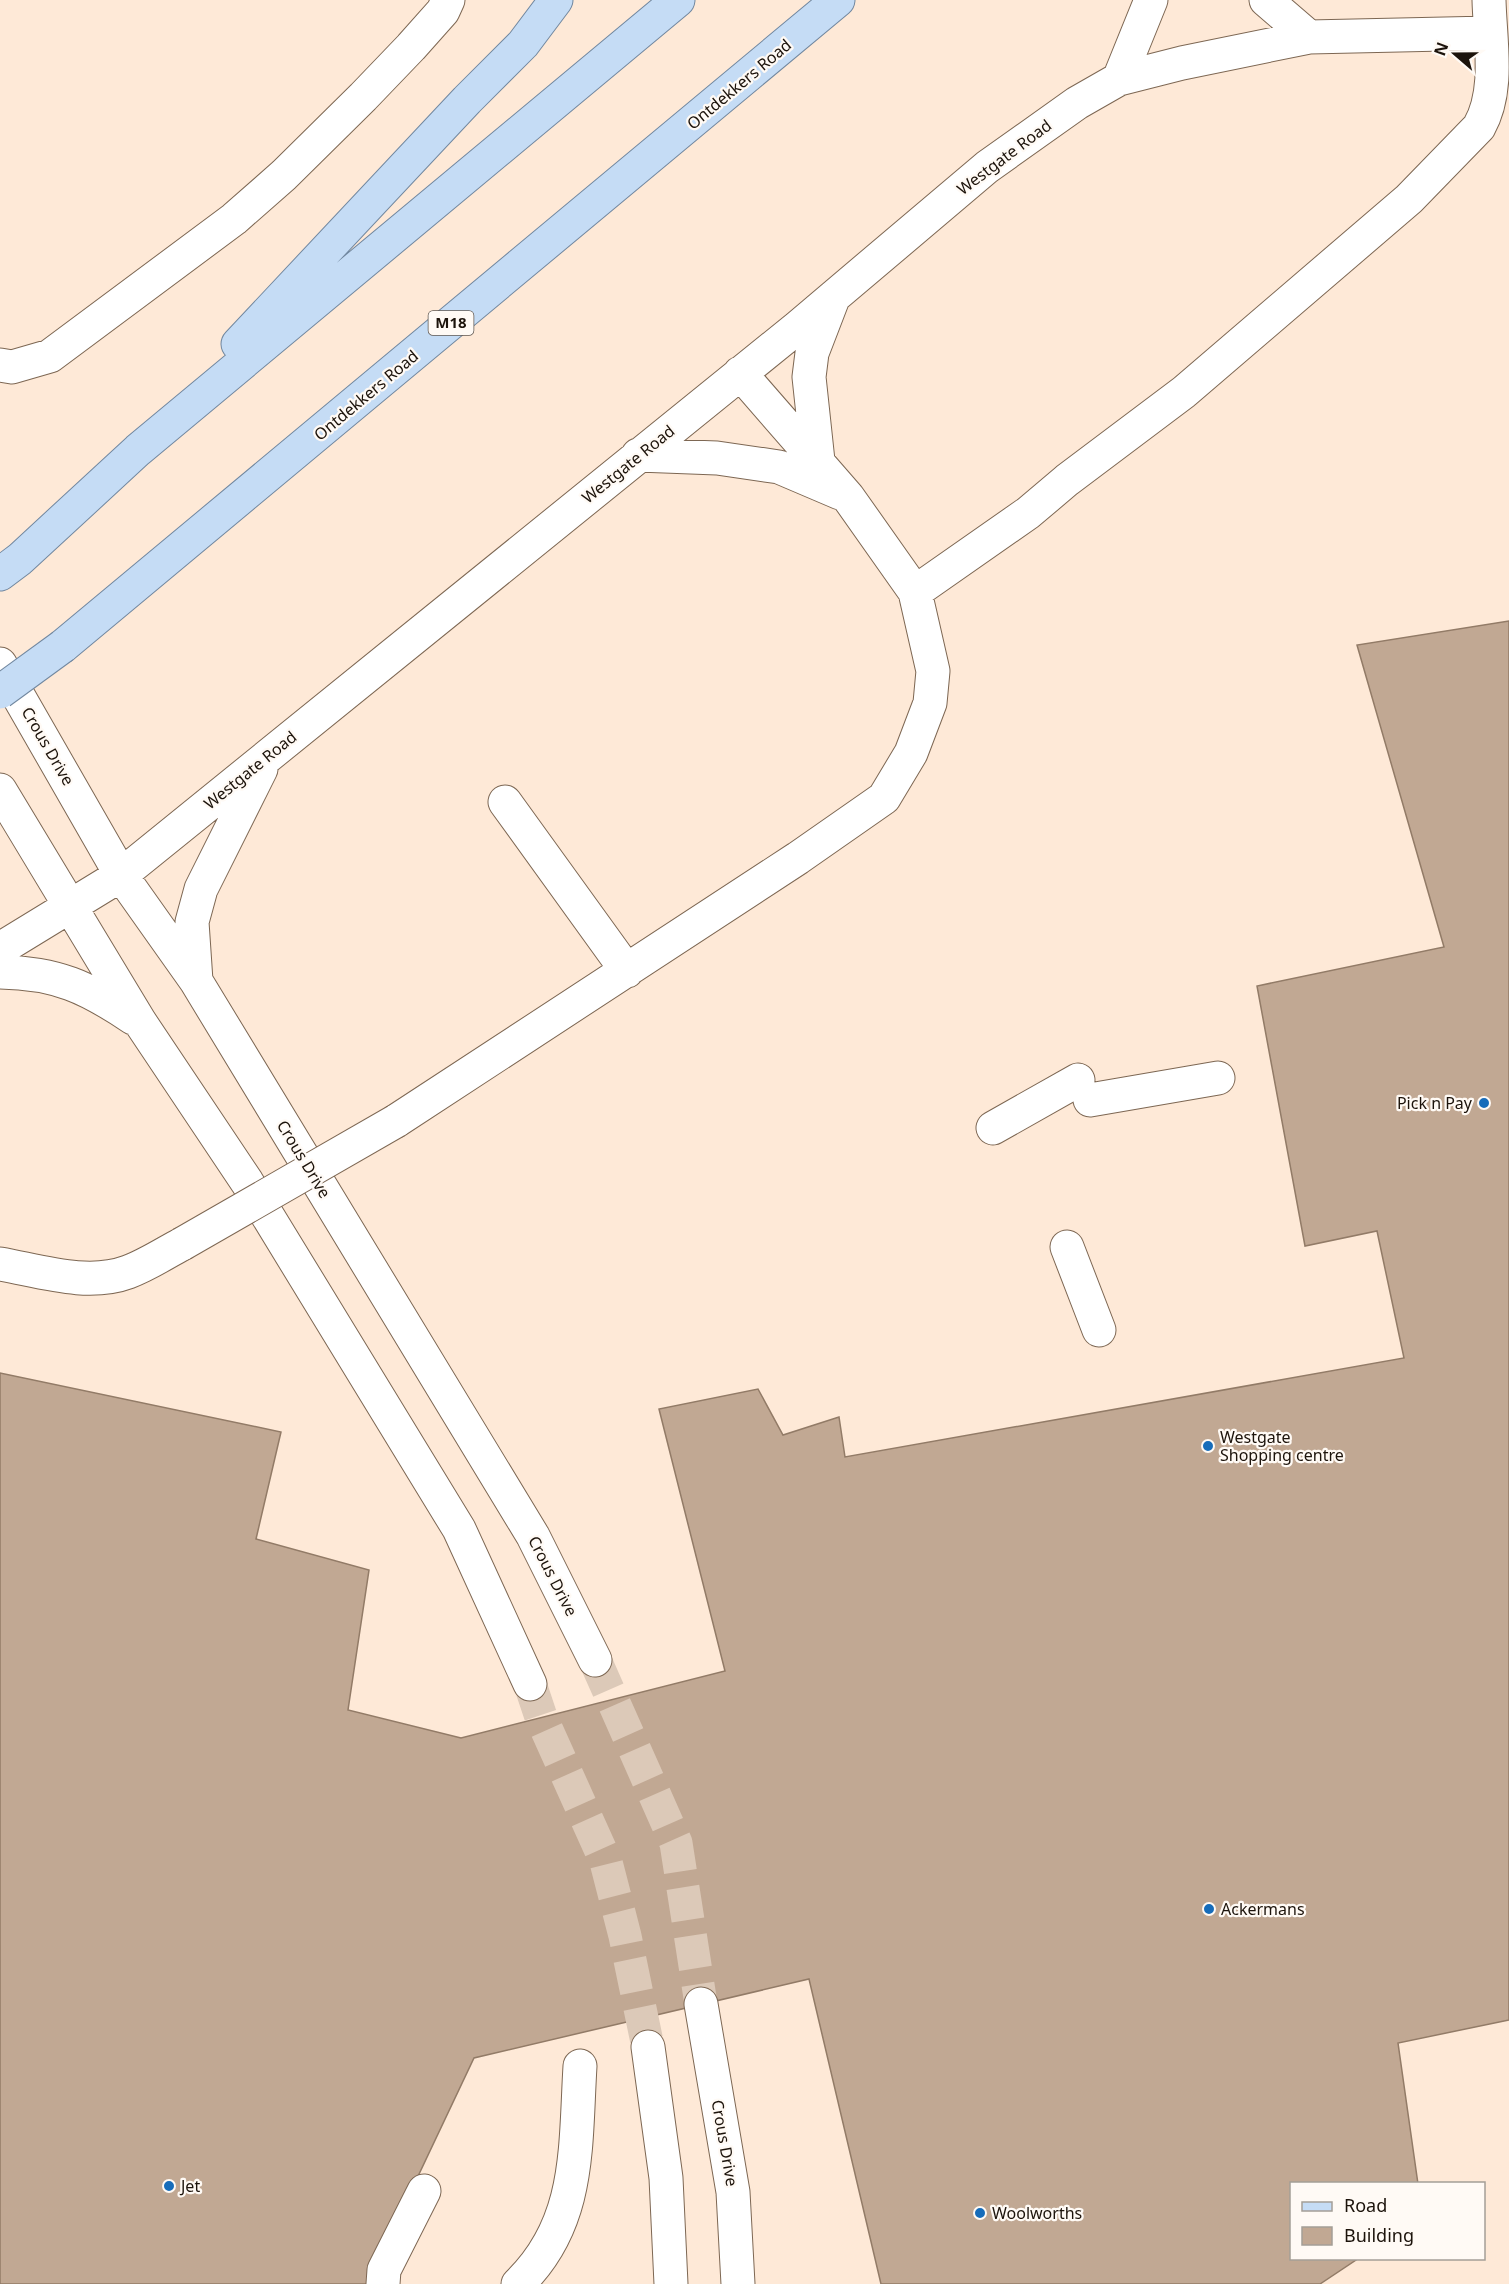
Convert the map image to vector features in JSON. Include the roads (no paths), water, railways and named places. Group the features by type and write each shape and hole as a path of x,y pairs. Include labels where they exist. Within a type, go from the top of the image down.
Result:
{"main road":[{"path":"138,450 467,100 523,44 556,0"},
{"path":"10,567 138,450 678,0"},
{"name":"Ontdekkers Road","path":"0,692 63,646 838,0"}],"street":[{"path":"0,365 12,367 50,356 234,219 284,176 363,97 411,47 448,0"},
{"path":"1119,79 1151,0"},
{"path":"1266,0 1309,38"},
{"path":"915,591 1028,513 1067,480 1184,392 1409,199 1479,127 1485,117 1490,99 1490,0"},
{"name":"Westgate Road","path":"0,949 121,875 740,373 987,167 1077,103 1119,79 1182,63 1309,38 1490,33"},
{"path":"818,461 808,377 812,352 834,296"},
{"path":"0,1264 81,1278 104,1277 128,1272 182,1244 396,1121 547,1020 627,971 884,798 911,753 930,703 933,671 915,591 848,496 740,373"},
{"path":"638,455 717,458 779,467 848,496"},
{"name":"Crous Drive","path":"0,664 121,875 196,981 533,1536 596,1660"},
{"path":"196,981 192,922 201,889 267,757"},
{"path":"0,790 140,1022 247,1182 459,1529 530,1684"},
{"path":"505,802 627,971"},
{"path":"0,972 64,981 92,991 140,1022"},
{"path":"993,1128 1084,1090 1218,1078"},
{"path":"1067,1247 1099,1330"},
{"name":"Crous Drive","path":"701,2004 733,2192 740,2278"},
{"path":"648,2047 666,2178 671,2284"},
{"path":"518,2284 536,2266 560,2226 574,2174 580,2066"},
{"path":"383,2284 384,2270 424,2191"}],"tunnel":[{"path":"595,1660 676,1843 701,2004"},
{"path":"530,1684 541,1717 606,1862 625,1936 648,2047"}],"place":[{"name":"Pick n Pay","path":"1484,1103"},
{"name":"Westgate Shopping centre","path":"1208,1446"},
{"name":"Ackermans","path":"1209,1909"},
{"name":"Jet","path":"169,2186"},
{"name":"Woolworths","path":"980,2213"}]}
